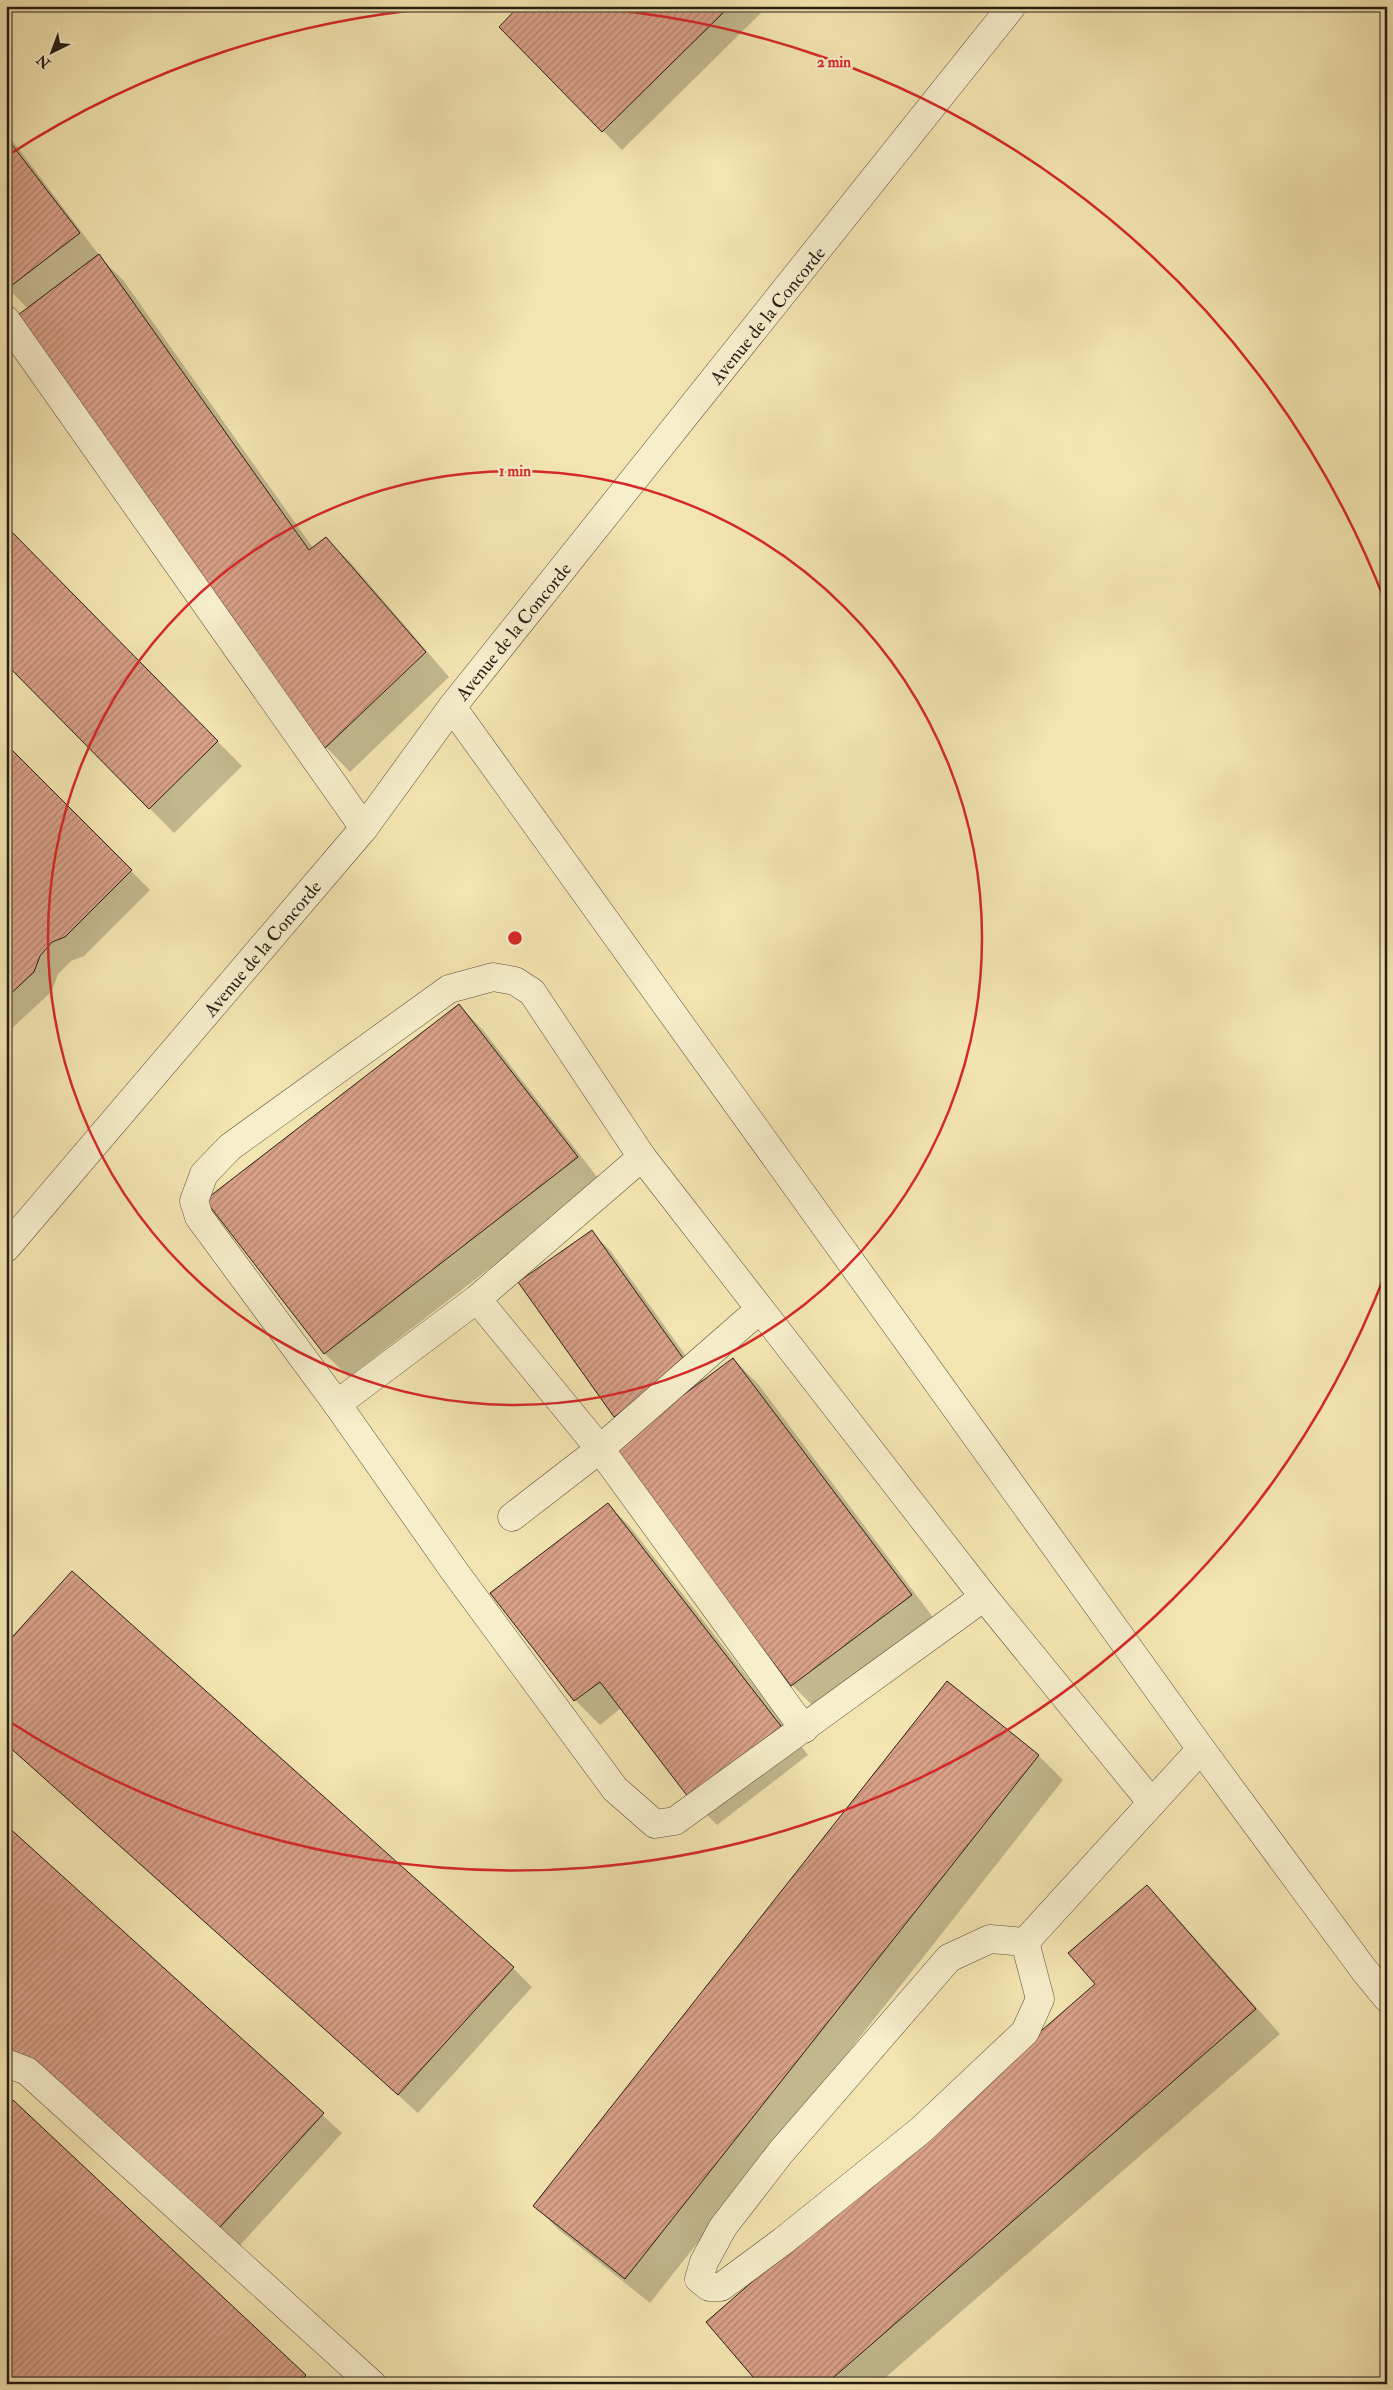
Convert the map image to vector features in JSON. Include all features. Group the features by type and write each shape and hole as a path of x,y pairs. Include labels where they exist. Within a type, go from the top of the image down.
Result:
{"street":[{"name":"Avenue de la Concorde","path":"6,1248 364,828 452,707 1012,6"},
{"path":"6,320 364,828"},
{"path":"452,707 1202,1749 1364,1970 1387,1998"},
{"path":"984,1598 675,1821 655,1824 614,1789 199,1216 194,1201 204,1174 230,1147 449,989 493,977 515,980 532,992 642,1158 759,1310 984,1598 1152,1803"},
{"path":"337,1404 476,1298 642,1158"},
{"path":"476,1298 600,1449 804,1729"},
{"path":"512,1517 600,1449 759,1310"},
{"path":"1025,1942 1202,1749"},
{"path":"990,1939 1025,1942 1040,1998 1025,2032 920,2130 783,2241 721,2287 709,2287 699,2279 704,2262 723,2227 775,2160 949,1958 990,1939"},
{"path":"6,2063 27,2071 372,2384"}],"building":[{"path":"519,6 730,6 602,132 499,27"},
{"path":"6,137 80,233 7,289 6,288"},
{"path":"99,254 309,550 326,537 426,652 325,748 218,621 10,321"},
{"path":"6,526 218,741 149,809 6,664"},
{"path":"6,744 132,870 65,937 52,942 40,956 34,972 6,998"},
{"path":"459,1004 578,1157 324,1354 205,1200"},
{"path":"592,1230 688,1365 614,1417 518,1282"},
{"path":"733,1358 912,1595 791,1686 612,1448"},
{"path":"608,1503 784,1730 692,1802 600,1682 574,1701 490,1593"},
{"path":"72,1571 514,1967 398,2095 6,1744 6,1644"},
{"path":"947,1681 1039,1755 625,2279 533,2206"},
{"path":"6,1825 324,2113 213,2235 6,2047"},
{"path":"1147,1885 1256,2009 826,2384 759,2384 706,2322 1095,1984 1068,1953"},
{"path":"13,2100 306,2375 297,2384 6,2384 6,2107"}]}
